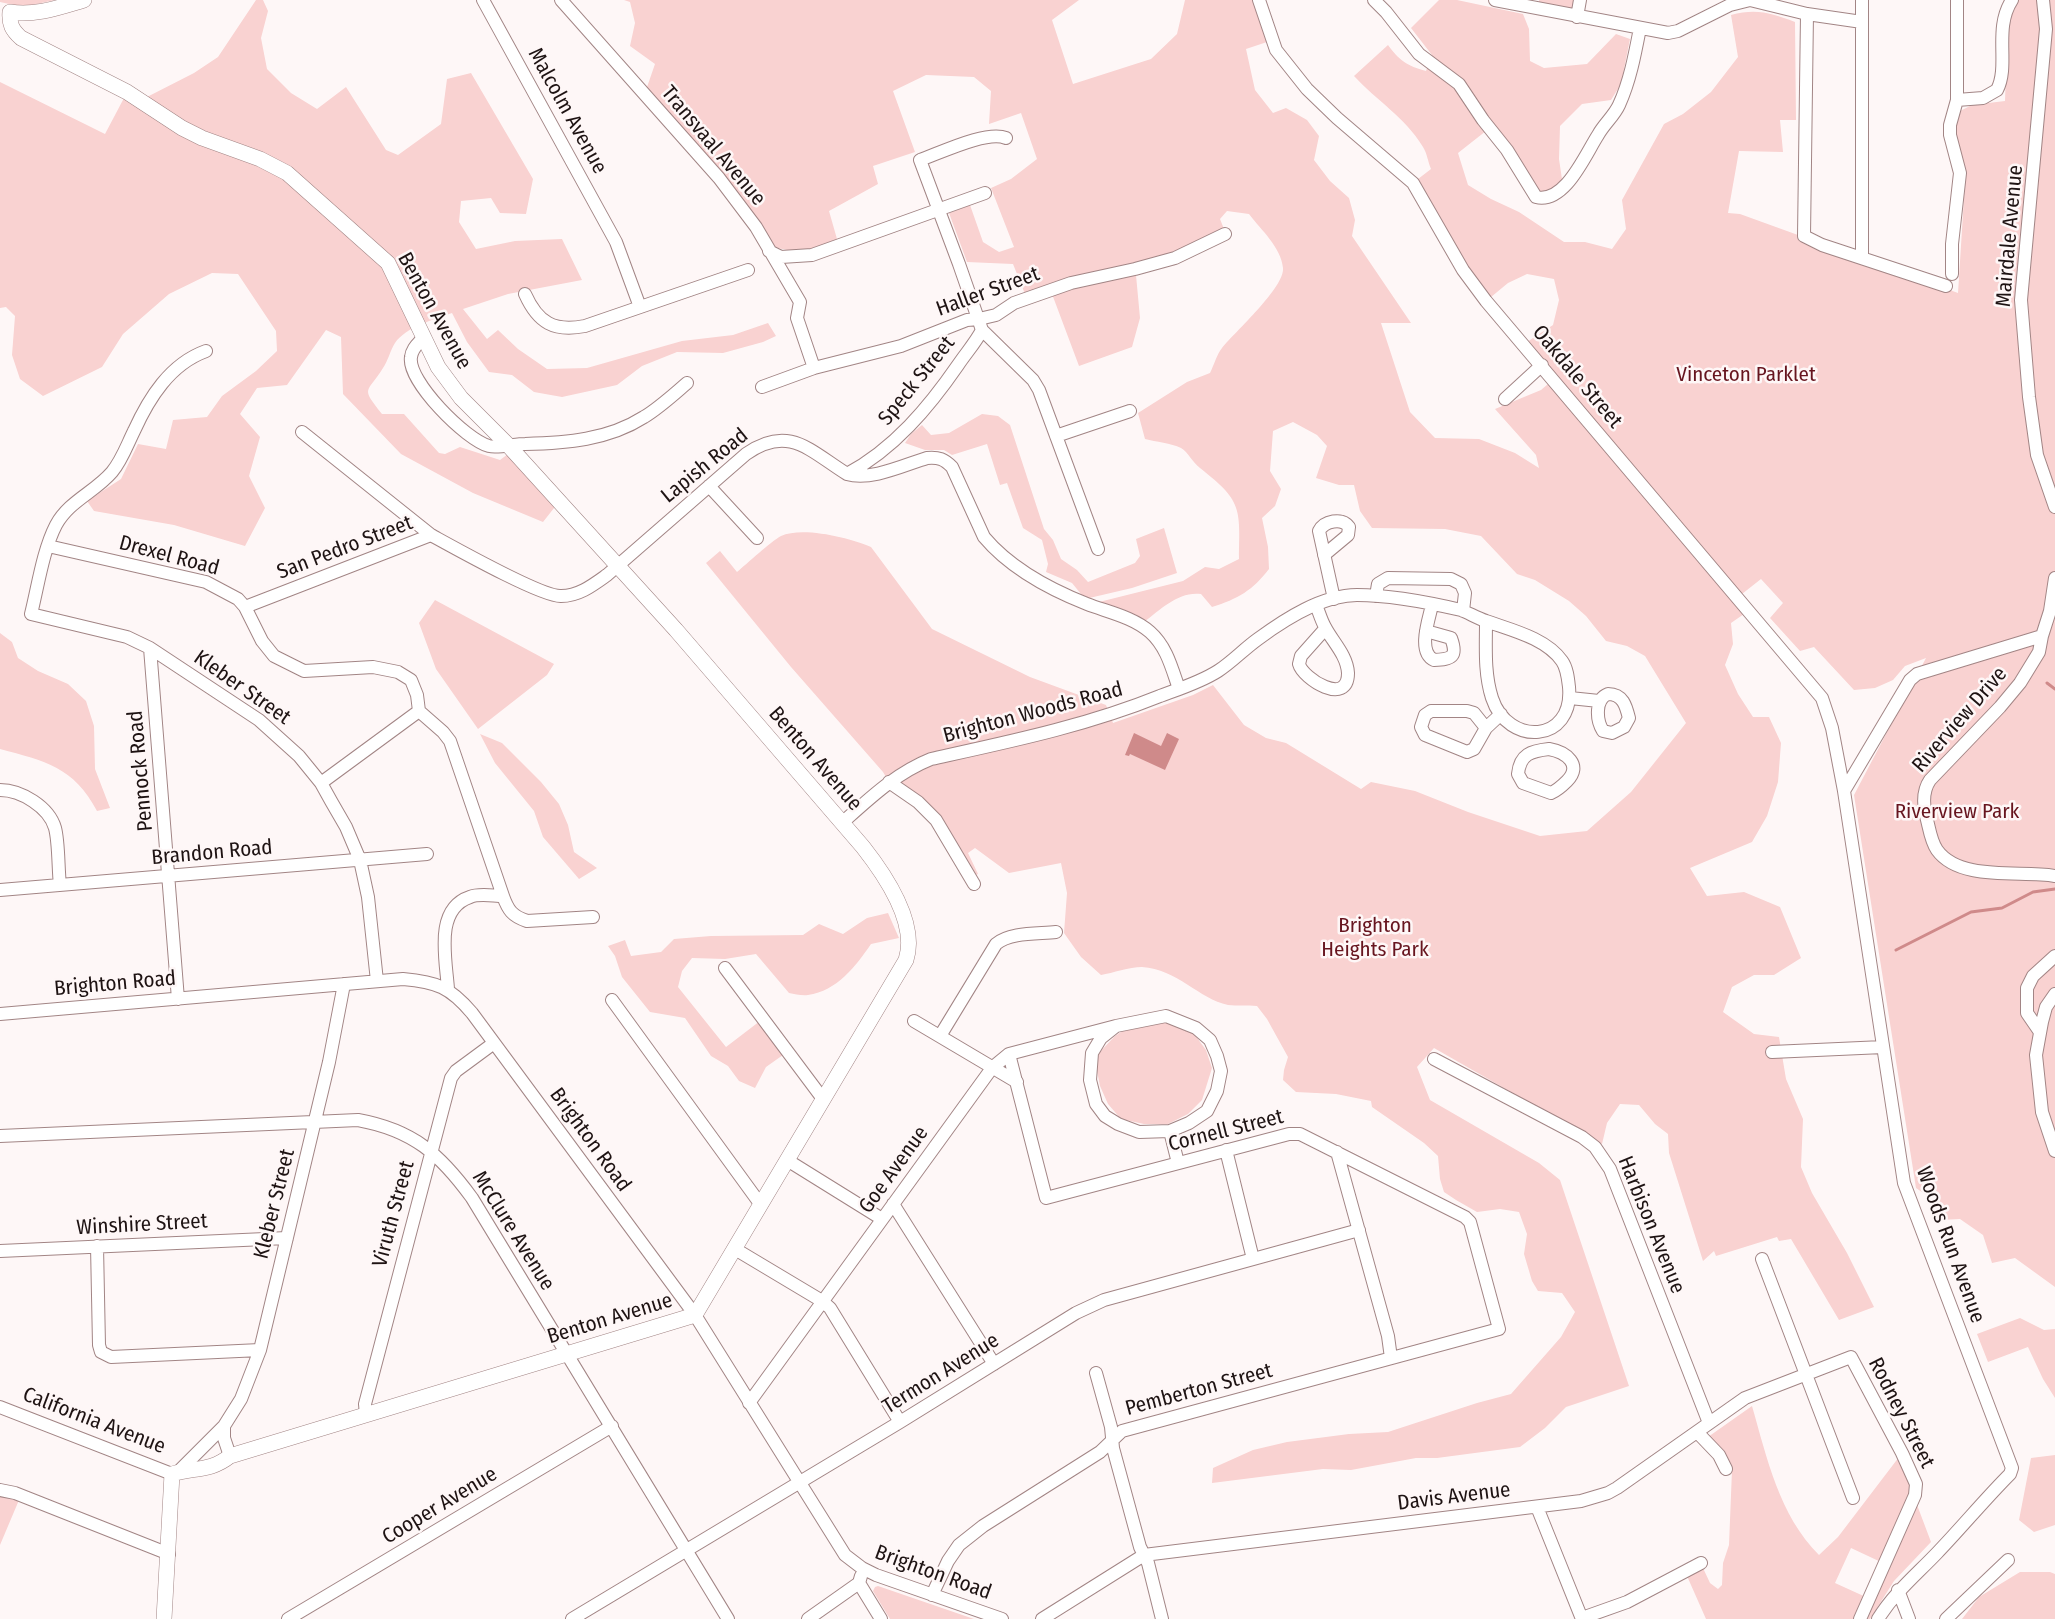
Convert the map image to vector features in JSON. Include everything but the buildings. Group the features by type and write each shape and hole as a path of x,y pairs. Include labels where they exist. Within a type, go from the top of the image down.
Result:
{"main road":[{"path":"5,17 38,13 84,0"},
{"name":"Benton Avenue","path":"5,17 13,31 21,38 127,92 182,128 271,164 287,173 388,263 438,368 461,398 507,444 724,685 883,872 906,925 909,945 906,960 695,1315 230,1456 221,1463 195,1471 175,1472"},
{"name":"California Avenue","path":"164,1619 175,1472"}],"street":[{"name":"Malcolm Avenue","path":"483,0 616,242 640,307"},
{"name":"Transvaal Avenue","path":"561,0 719,178 756,227 800,302 797,318 814,369"},
{"name":"Oakdale Street","path":"1259,0 1276,50 1307,89 1413,183 1463,270 1486,301 1822,698 1832,728 1844,791"},
{"path":"1374,0 1419,54 1459,84 1467,99 1507,150 1536,197 1544,199 1564,187 1599,133 1611,119 1619,104 1631,68 1641,28"},
{"path":"1495,0 1665,33 1675,32 1730,5 1750,0 1807,14 1862,22"},
{"path":"1577,17 1581,0"},
{"path":"1862,0 1862,258"},
{"path":"1952,274 1952,244 1960,173 1950,135 1950,125 1957,100 1957,0"},
{"path":"1957,100 1983,98 1997,90 2000,80 2003,18 2012,0"},
{"name":"Mairdale Avenue","path":"2043,0 2046,29 2021,300 2029,397 2037,454 2055,507"},
{"path":"1807,14 1804,236 1822,245 1946,286"},
{"path":"1006,138 1002,136 985,137 920,160 980,325 1036,384 1098,549"},
{"path":"769,251 781,257 812,255 985,193"},
{"name":"Haller Street","path":"762,387 814,369 901,346 967,320 980,325 1014,303 1071,283 1135,270 1175,258 1225,234"},
{"path":"525,294 536,314 557,328 570,329 585,326 748,270"},
{"name":"Speck Street","path":"847,474 890,446 940,391 980,325"},
{"path":"423,338 415,346 411,358 419,380 459,429 491,447 507,444 567,443 614,432 644,417 687,383"},
{"path":"48,546 65,510 109,475 119,463 150,400 161,385 192,356 206,351"},
{"path":"1505,399 1542,365"},
{"path":"1056,436 1130,411"},
{"path":"302,432 431,535"},
{"name":"Lapish Road","path":"617,566 746,454 762,444 779,439 795,442 847,474"},
{"path":"847,474 866,477 927,458 937,457 945,460 952,467 984,537 990,545 1019,568 1056,590 1130,620 1150,632 1164,651 1179,689"},
{"path":"709,486 757,538"},
{"name":"San Pedro Street","path":"245,607 431,535 537,590 560,597 585,590 617,566"},
{"name":"Drexel Road","path":"48,546 206,582 238,599 245,607 262,641 274,656 304,671 373,667 398,672 411,680 417,695 419,711"},
{"name":"Kleber Street","path":"48,546 31,614 128,637 150,648 259,720 299,756 321,783 346,827 360,860 368,897 377,981"},
{"path":"1324,555 1334,599"},
{"path":"1376,596 1378,584 1388,578 1451,579 1461,584 1465,594 1463,611"},
{"path":"1844,791 1910,680 1917,674 2042,636 2050,611 2055,578"},
{"name":"Brighton Woods Road","path":"842,823 889,782 911,767 931,759 1062,729 1121,712 1218,671 1259,638 1302,611 1334,599 1354,595 1376,596 1463,611 1527,637 1551,649 1563,662 1568,677 1570,698"},
{"path":"1316,605 1325,629 1336,642 1347,668 1347,679 1343,686 1336,690 1329,689 1304,673 1299,664 1301,656 1325,629"},
{"path":"1426,632 1431,605"},
{"path":"1486,621 1485,669 1493,700 1501,714 1512,725 1527,732 1545,732 1556,725 1566,711 1570,698 1599,701"},
{"name":"Riverview Drive","path":"2042,636 2040,651 2020,683 1930,780 1923,798 1934,844 1939,853 1955,865 1988,872 2055,876"},
{"name":"Pennock Road","path":"150,648 178,999"},
{"path":"321,783 419,711 444,732 450,741 509,911 517,918 527,921 593,917"},
{"path":"1486,728 1472,712 1456,711 1431,711 1425,715 1421,727 1425,735 1467,752 1477,746 1486,728 1501,714"},
{"path":"1545,732 1549,749"},
{"path":"1549,749 1560,752 1572,762 1574,769 1572,776 1551,793 1523,783 1518,774 1525,756 1534,751 1549,749"},
{"path":"889,782 918,802 936,820 974,884"},
{"path":"0,790 10,790 29,797 44,811 55,827 60,885"},
{"name":"Woods Run Avenue","path":"1844,791 1906,1191 2013,1468 2010,1474 1937,1552 1898,1590 1878,1619"},
{"name":"Brandon Road","path":"0,890 427,854"},
{"path":"448,989 445,930 447,917 456,903 472,896 502,896"},
{"path":"940,1036 996,944 1002,939 1056,932"},
{"path":"2040,1032 2026,1013 2029,982 2055,956"},
{"path":"725,968 823,1099"},
{"name":"Brighton Road","path":"0,1014 403,979 431,982 448,989 462,1001 494,1042 695,1315 840,1550 862,1568 876,1575 1002,1619"},
{"name":"Kleber Street","path":"175,1472 224,1426 241,1399 260,1350 315,1122 344,984"},
{"path":"2028,1000 2053,995"},
{"path":"2053,995 2046,1007 2036,1055 2042,1112 2055,1151"},
{"path":"612,1000 761,1205"},
{"path":"1166,1017 1196,1028 1210,1040 1221,1071 1217,1091 1207,1111 1189,1123 1170,1131 1139,1132 1105,1116 1096,1104 1089,1080 1092,1053 1101,1038 1116,1026 1166,1017"},
{"path":"914,1021 1017,1082"},
{"name":"Goe Avenue","path":"749,1403 992,1068 1009,1054 1116,1026"},
{"name":"Viruth Street","path":"366,1415 365,1404 430,1152 453,1074 494,1042"},
{"path":"1772,1052 1883,1047"},
{"path":"1009,1054 1017,1082"},
{"name":"Harbison Avenue","path":"1434,1059 1582,1137 1600,1153 1610,1169 1709,1423"},
{"name":"Cornell Street","path":"1017,1082 1046,1198 1295,1133 1465,1217 1470,1222 1499,1329"},
{"name":"McClure Avenue","path":"0,1136 358,1120 380,1124 409,1135 451,1169 472,1198 728,1619"},
{"path":"1170,1131 1178,1163"},
{"path":"1226,1150 1253,1259"},
{"path":"1337,1152 1389,1336 1391,1358"},
{"path":"788,1160 882,1219"},
{"path":"893,1204 994,1364"},
{"name":"Termon Avenue","path":"572,1619 798,1484 1076,1313 1104,1300 1359,1230"},
{"name":"Winshire Street","path":"0,1251 287,1238"},
{"path":"97,1246 101,1352 111,1357 260,1350"},
{"path":"735,1249 830,1308 900,1422"},
{"path":"1762,1259 1853,1498"},
{"name":"Pemberton Street","path":"932,1595 948,1561 959,1545 983,1526 1100,1452 1122,1431 1499,1329"},
{"name":"Davis Avenue","path":"1042,1619 1144,1555 1537,1507 1581,1501 1608,1493 1745,1398 1851,1357"},
{"name":"Rodney Street","path":"1851,1357 1902,1453 1916,1487 1915,1495 1860,1619"},
{"path":"1096,1373 1140,1547 1162,1619"},
{"name":"California Avenue","path":"0,1407 175,1472"},
{"path":"224,1426 224,1438 230,1456"},
{"name":"Cooper Avenue","path":"288,1619 612,1426"},
{"path":"1697,1432 1719,1455 1726,1469"},
{"path":"0,1490 15,1493 169,1554"},
{"path":"1537,1507 1582,1619 1627,1602 1701,1563"},
{"path":"1946,1619 2008,1560"},
{"path":"862,1568 859,1583 881,1619"},
{"path":"808,1619 859,1583"},
{"path":"1898,1590 1909,1619"}],"green space":[{"path":"0,0 55,0 23,7 0,2"},
{"path":"256,0 263,0 268,11 261,38 267,69 291,93 317,109 346,87 386,150 398,155 441,124 447,79 471,73 533,179 526,214 500,213 491,198 461,201 459,222 476,249 515,241 562,239 582,280 508,294 463,309 487,339 498,330 518,349 547,369 587,368 682,341 733,335 768,323 776,336 723,353 677,352 642,366 617,385 562,397 534,392 512,375 489,372 467,342 452,313 420,325 400,337 368,390 375,405 382,414 404,414 439,453 445,454 460,447 500,460 512,451 558,503 543,522 473,493 401,454 343,394 341,337 326,330 287,385 257,388 240,414 260,437 249,476 265,508 245,546 174,525 94,511 87,501 121,479 138,444 166,449 173,420 207,417 222,396 256,371 277,351 276,331 238,274 212,273 169,294 123,334 102,367 43,396 20,379 12,355 15,316 6,307 0,308 0,82 105,134 124,98 147,97 194,73 218,57"},
{"name":"Brighton Heights Park","path":"624,0 1079,0 1052,20 1073,84 1151,59 1177,34 1185,0 1256,0 1270,41 1246,49 1255,90 1273,113 1286,108 1307,120 1319,136 1314,160 1330,181 1349,198 1355,220 1352,236 1411,323 1381,323 1410,412 1435,438 1479,439 1515,453 1539,468 1536,455 1495,409 1541,390 1548,384 1744,614 1731,623 1733,644 1725,665 1738,694 1753,717 1769,717 1781,743 1778,782 1767,816 1752,842 1690,868 1707,896 1744,892 1780,907 1801,958 1774,975 1754,975 1732,987 1723,1012 1754,1034 1779,1037 1786,1079 1803,1119 1801,1167 1812,1193 1847,1253 1874,1307 1839,1320 1791,1239 1779,1241 1777,1237 1716,1256 1714,1251 1703,1261 1669,1153 1668,1134 1655,1124 1639,1105 1620,1104 1607,1123 1602,1144 1434,1048 1417,1067 1430,1100 1539,1163 1560,1180 1629,1386 1566,1407 1545,1428 1520,1447 1437,1458 1416,1458 1351,1470 1323,1469 1212,1483 1213,1468 1253,1450 1287,1442 1349,1434 1388,1432 1511,1394 1561,1337 1575,1312 1562,1293 1538,1291 1532,1281 1524,1254 1527,1234 1519,1212 1500,1209 1477,1212 1444,1192 1440,1179 1438,1156 1424,1143 1372,1107 1371,1101 1336,1094 1296,1092 1283,1080 1288,1057 1257,1006 1228,1005 1217,1002 1177,978 1155,969 1137,967 1101,975 1081,957 1064,933 1067,893 1061,863 1009,873 975,848 968,853 978,874 965,880 955,857 922,811 893,789 883,772 791,667 706,563 720,551 737,572 776,539 790,533 826,534 862,544 871,547 932,629 1030,677 1106,705 1113,723 1193,695 1213,685 1244,725 1266,738 1286,743 1361,789 1371,782 1415,791 1468,812 1540,836 1587,831 1631,792 1686,723 1645,656 1627,646 1606,641 1586,616 1569,601 1535,580 1517,574 1481,536 1445,529 1372,528 1360,511 1354,485 1339,485 1316,478 1327,446 1317,435 1293,422 1273,431 1270,471 1281,489 1275,506 1262,518 1268,547 1269,569 1257,583 1230,601 1212,607 1201,594 1185,595 1171,602 1144,622 1095,603 1183,581 1205,567 1219,569 1239,559 1238,516 1231,498 1181,448 1145,439 1138,413 1187,382 1210,373 1222,348 1268,297 1276,286 1283,268 1279,253 1270,239 1249,214 1227,211 1220,219 1228,239 1182,262 1136,275 1140,318 1132,347 1079,366 1049,286 1025,294 1013,264 967,262 949,213 970,205 983,242 999,252 1014,247 991,188 1011,179 1037,159 1021,113 989,124 991,91 974,77 926,75 893,91 915,152 873,166 878,184 829,211 837,239 806,251 791,251 772,246 760,224 731,184 646,90 655,64 630,46 635,23 630,2"},
{"path":"1439,0 1457,0 1523,14 1529,29 1530,61 1544,68 1587,64 1616,34 1630,39 1621,84 1611,100 1582,104 1560,126 1559,159 1563,186 1537,195 1491,127 1458,153 1468,185 1519,212 1564,242 1585,242 1612,249 1626,229 1622,200 1664,124 1683,114 1711,92 1738,57 1731,15 1764,12 1795,22 1796,120 1780,120 1783,152 1739,151 1728,213 1740,214 1958,293 1965,182 1957,142 1956,113 1972,105 2005,101 2008,16 2017,0 2055,0 2055,1287 2015,1258 1992,1263 1983,1235 1960,1219 1940,1220 1936,1202 1916,1188 1854,795 1926,658 1905,666 1893,680 1875,688 1854,690 1814,647 1800,651 1770,618 1783,603 1761,579 1742,594 1527,342 1553,325 1559,300 1554,279 1527,274 1508,283 1485,302 1409,186 1431,169 1426,152 1408,127 1354,76 1388,45 1404,62 1426,71 1432,55 1411,28"},
{"path":"1539,0 1577,0 1575,11 1539,3"},
{"path":"982,414 998,416 1010,425 1044,529 1053,540 1061,559 1077,570 1088,582 1135,563 1140,556 1136,539 1164,528 1177,573 1132,588 1085,599 1072,583 1046,572 1048,564 1042,540 1023,528 1007,483 1000,485 987,444 952,455 944,450 925,450 905,443 911,434 922,425 931,435 949,433"},
{"path":"435,600 554,664 547,675 478,729 436,669 419,623"},
{"path":"0,633 12,642 18,658 38,671 68,684 86,701 94,726 95,769 110,808 97,811 78,784 57,768 0,749"},
{"path":"480,734 502,743 541,782 559,804 568,825 574,852 597,868 579,879 543,837 534,811 495,763"},
{"path":"888,913 899,938 871,944 845,976 818,993 798,995 789,993 756,954 725,959 692,958 682,971 678,987 726,1047 760,1021 783,1055 766,1067 755,1088 739,1081 728,1066 711,1056 685,1018 650,1012 622,977 615,956 608,946 625,940 631,956 661,952 674,939 711,936 803,935 819,924 843,934 867,918"},
{"path":"1166,1022 1192,1031 1206,1050 1212,1068 1202,1100 1188,1114 1168,1124 1144,1124 1121,1119 1108,1104 1100,1086 1097,1071 1098,1054 1115,1036 1127,1028"},
{"path":"2020,1318 2044,1330 2055,1329 2055,1398 2028,1347 1988,1362 1977,1334"},
{"path":"1752,1406 1769,1465 1784,1504 1805,1539 1819,1555 1838,1537 1899,1457 1931,1542 1894,1581 1870,1619 1706,1619 1687,1576 1703,1568 1710,1583 1718,1589 1722,1585 1723,1563 1729,1545 1732,1470 1708,1437","holes":["1851,1548 1883,1563 1868,1598 1835,1583"]},
{"path":"2055,1455 2055,1525 2034,1532 2019,1520 2031,1458"},
{"path":"0,1493 19,1500 0,1545"},
{"path":"2020,1572 2055,1574 2055,1619 1962,1619 1979,1597"},
{"path":"878,1586 974,1619 890,1619 873,1591"}],"shaded area":[{"path":"1134,733 1161,746 1167,733 1179,739 1165,770 1130,754 1125,755"}],"waterway":[{"path":"2047,683 2055,689"},
{"path":"1896,950 1971,912 2002,908 2033,892 2055,889"}],"park label":[{"name":"Vinceton Parklet","path":"1746,375"},
{"name":"Riverview Park","path":"1957,812"}]}
